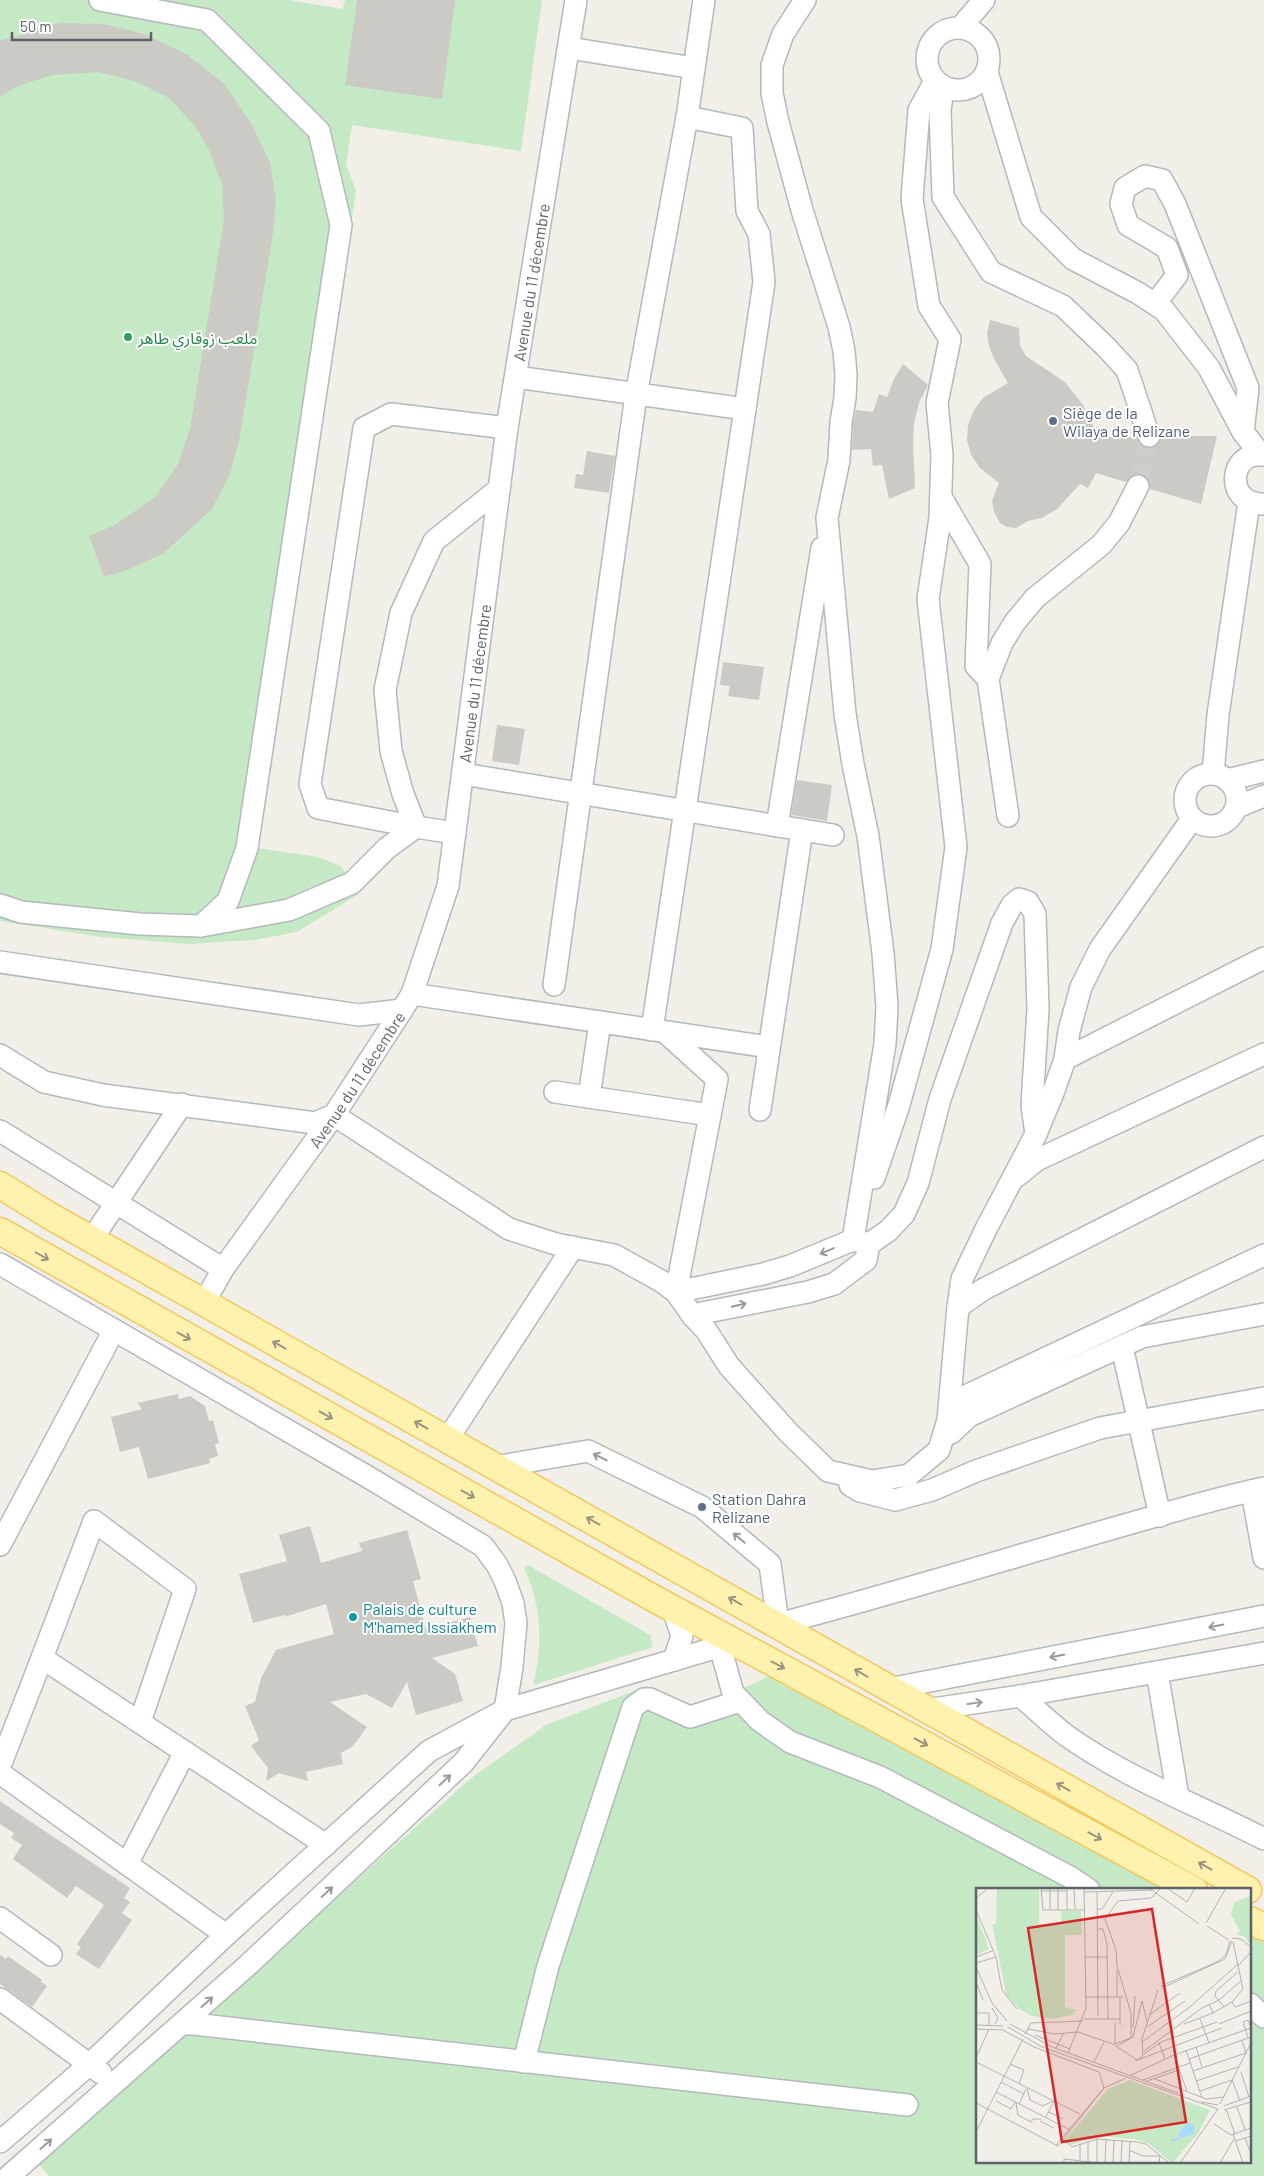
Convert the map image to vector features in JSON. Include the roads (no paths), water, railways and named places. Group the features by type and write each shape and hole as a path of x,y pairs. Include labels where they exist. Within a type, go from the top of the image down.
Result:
{"main road":[{"path":"0,1185 204,1303 1245,1888"},
{"path":"0,1232 653,1598 728,1644 1190,1888"},
{"path":"1252,1892 1264,1899"},
{"path":"1252,1921 1264,1928"}],"street":[{"path":"100,0 206,20 318,131 341,225 247,848 228,901 201,926"},
{"name":"Avenue du 11 décembre","path":"204,1303 223,1269 334,1115 407,1002 448,886 507,428 576,0"},
{"path":"554,985 636,395 687,116 704,0"},
{"path":"777,826 827,518 839,460 846,375 839,327 799,201 772,93 772,64 783,34 805,0"},
{"path":"960,28 984,0"},
{"path":"987,72 981,80 964,90 954,91 939,84 929,72 926,61 927,50 932,41 950,29 960,28 974,33 985,43 989,53 987,72 1012,148 1031,217 1073,259 1164,310 1209,368 1243,432 1262,455 1245,460 1239,466 1236,474 1237,490 1242,497 1256,503 1218,715 1220,777 1236,792 1236,807 1232,816 1218,826 1200,824 1192,819 1185,805 1187,789 1197,777 1220,777 1264,771"},
{"path":"569,48 694,68"},
{"path":"861,1242 940,958 956,847 928,599 940,518 941,498 942,455 937,402 950,339 929,306 912,200 919,110 939,84"},
{"path":"939,84 943,197 991,272 1063,306 1127,370 1149,436"},
{"path":"658,1031 684,810 764,282 759,234 747,211 742,128 687,116"},
{"path":"1177,276 1167,248 1128,225 1121,204 1125,188 1145,176 1162,180 1175,204 1248,388 1243,432"},
{"path":"1155,304 1177,276 1196,257"},
{"path":"516,377 744,409"},
{"path":"455,833 318,808 310,784 364,428 391,414 507,428"},
{"path":"1008,816 988,680 1002,642 1015,622 1042,593 1101,545 1119,523 1138,486"},
{"path":"416,827 403,794 391,751 386,690 401,613 434,541 499,489"},
{"path":"941,498 980,564 976,666 988,680"},
{"path":"692,1315 808,1292 834,1284 866,1260 861,1242 885,1044 887,1006 884,953 868,836 845,714 827,518"},
{"path":"463,774 833,835"},
{"path":"1236,807 1264,796"},
{"path":"828,1471 872,1481 909,1475 939,1450 948,1420 962,1279 986,1228 1036,1134 1066,1059 1069,1031 1081,987 1100,949 1192,819"},
{"path":"0,905 21,912 94,920 201,926 289,910 352,883 386,848 416,827"},
{"path":"760,1110 802,830"},
{"path":"676,1292 763,1274 861,1242 888,1232 904,1214 918,1183 940,1099 1002,923 1012,905 1019,899 1028,902 1035,914 1038,1009 1032,1105 1036,1134"},
{"path":"1066,1059 1264,958"},
{"path":"0,962 359,1014 407,1002 600,1022 769,1047"},
{"path":"589,1097 600,1022"},
{"path":"658,1031 716,1079 676,1292"},
{"path":"1013,1179 1037,1160 1264,1054"},
{"path":"0,1055 44,1082 103,1095 315,1123 334,1115 509,1229 573,1247 614,1255 661,1281 676,1292 692,1315 706,1330 730,1366 788,1432 828,1471 860,1491 895,1500 932,1490 976,1471 1100,1428 1264,1398"},
{"path":"556,1092 710,1115"},
{"path":"92,1239 182,1104"},
{"path":"0,1131 223,1269"},
{"path":"958,1308 984,1289 1264,1147"},
{"path":"447,1440 573,1247"},
{"path":"948,1420 968,1395 1264,1255"},
{"path":"0,1264 483,1546 505,1581 516,1623 512,1666 504,1710 463,1763 248,1965 116,2083 20,2173"},
{"path":"942,1442 969,1416 1142,1337 1264,1314"},
{"path":"0,1545 114,1330"},
{"path":"1122,1347 1160,1516"},
{"path":"495,1466 588,1451 702,1508 770,1564 778,1624 865,1601 957,1572 1258,1489 1264,1558"},
{"path":"0,1766 94,1521 185,1589 140,1722"},
{"path":"653,1598 674,1612 682,1636 674,1660"},
{"path":"889,1689 1264,1616"},
{"path":"0,2142 90,2064 226,1935 429,1751 504,1710 728,1644 733,1692 760,1721 790,1742 880,1777 1068,1884 1082,1888"},
{"path":"926,1710 1020,1696 1264,1653"},
{"path":"42,1658 326,1845"},
{"path":"1157,1672 1178,1797"},
{"path":"1020,1696 1067,1736 1140,1780 1264,1839"},
{"path":"524,2062 548,1966 633,1707 638,1702 650,1699 690,1717 740,1701"},
{"path":"127,1864 185,1752"},
{"path":"0,1773 226,1935"},
{"path":"0,1918 51,1955"},
{"path":"0,1999 116,2083"},
{"path":"1252,2006 1264,2017"},
{"path":"182,2024 907,2105"}],"tunnel":[{"path":"1138,486 1149,436"}],"place":[{"name":"ملعب زوقاري طاهر","path":"128,337"},
{"name":"Siège de la Wilaya de Relizane","path":"1053,421"},
{"name":"Station Dahra Relizane","path":"702,1507"},
{"name":"Palais de culture M'hamed Issiakhem","path":"353,1617"}]}
